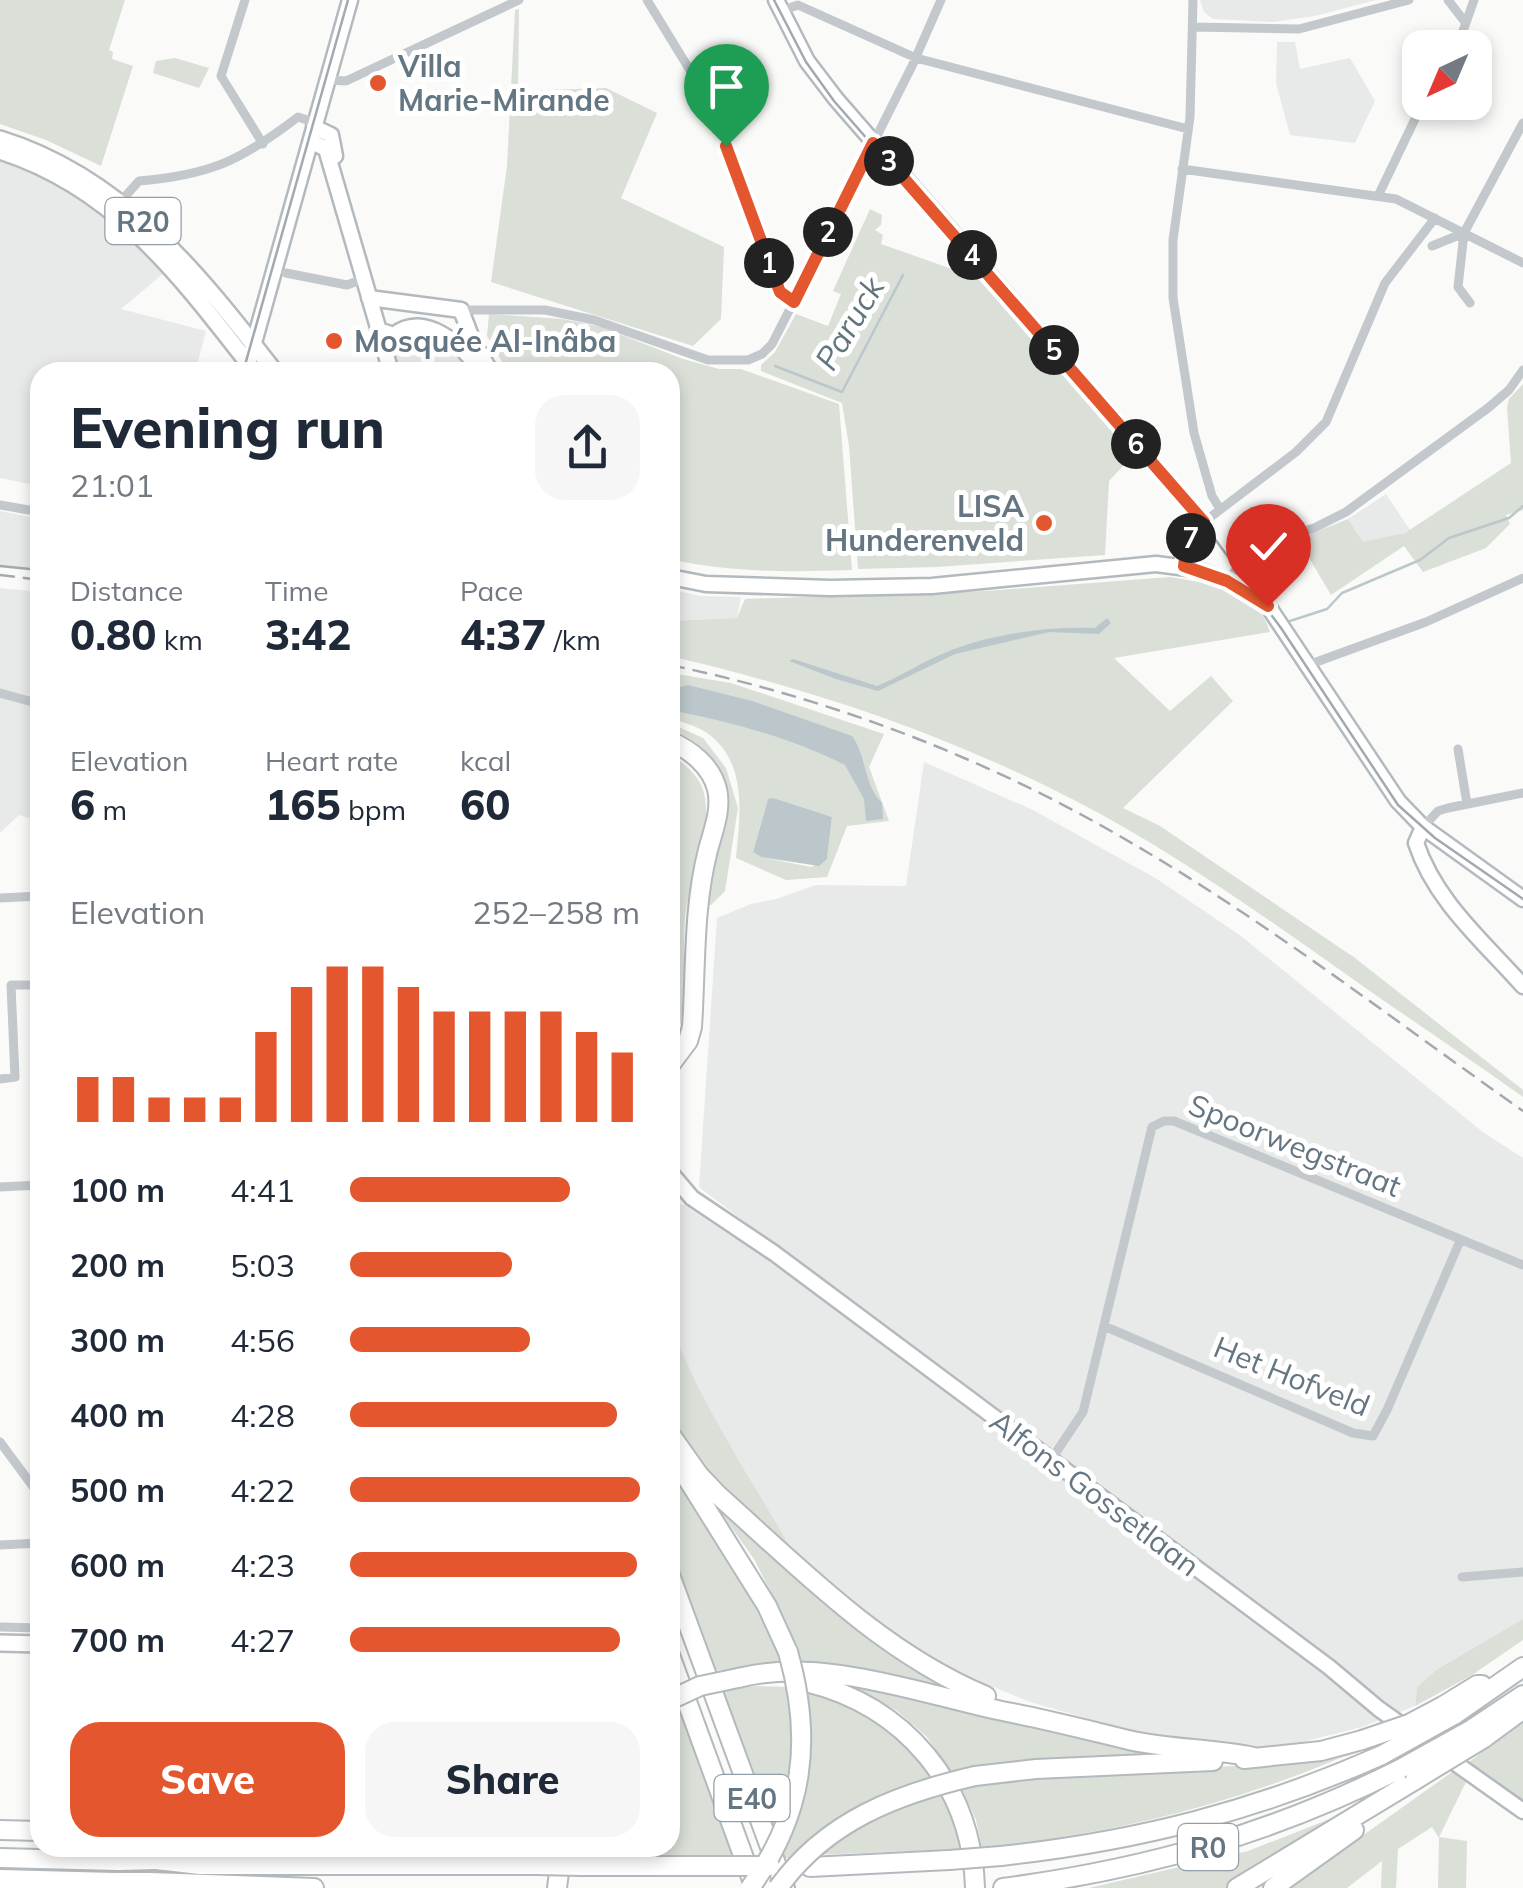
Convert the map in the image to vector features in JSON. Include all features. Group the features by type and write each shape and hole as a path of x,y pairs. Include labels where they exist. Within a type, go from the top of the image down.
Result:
{"highway":[{"path":"680,746 696,755 705,766 717,789 718,812 697,910 692,1027 680,1052"},
{"path":"680,1448 718,1494 883,1640 945,1677 1028,1715"},
{"path":"680,1465 756,1586 788,1652 801,1706 798,1786 773,1854 752,1888"},
{"name":"E40","path":"680,1603 782,1888"},
{"name":"R0","path":"0,1858 180,1860 201,1865 810,1867 1001,1856 1178,1828 1272,1800 1382,1755 1523,1668"},
{"path":"680,1695 700,1686 761,1672 831,1675 915,1688 1160,1746 1254,1757"},
{"path":"738,1678 786,1678 834,1690 866,1704 901,1728 930,1757 956,1797 973,1854 975,1888"},
{"name":"E40","path":"680,1683 752,1888"},
{"name":"R0","path":"1003,1888 1122,1869 1220,1844 1412,1778 1478,1733 1523,1694"},
{"path":"1478,1733 1518,1713 1523,1704"},
{"path":"782,1888 813,1849 863,1812 908,1793 975,1776 1036,1769 1321,1751 1448,1711"},
{"path":"1237,1888 1412,1778"},
{"path":"1273,1888 1412,1778"},
{"path":"0,1830 30,1831"},
{"path":"180,1860 195,1857"},
{"path":"557,1888 561,1857"},
{"path":"0,1879 314,1888"}],"main road":[{"name":"R20","path":"0,138 66,164 121,201 168,246 267,362"},
{"name":"R20","path":"0,151 69,181 111,208 161,256 245,362"},
{"path":"0,1643 30,1644"}],"street":[{"path":"245,0 221,76 263,144"},
{"path":"252,362 350,0"},
{"path":"328,80 346,82 519,0"},
{"path":"646,0 702,90 780,292 794,302"},
{"path":"369,298 464,316 482,310 545,310 594,320 708,360 748,360 762,354 772,344 794,302 941,0"},
{"path":"1193,0 1188,129 1173,240 1176,337 1202,464 1220,510"},
{"path":"1193,27 1299,29 1409,0"},
{"path":"1448,0 1466,22"},
{"path":"1463,30 1474,0"},
{"path":"1188,129 916,58 798,5 778,6 807,61 873,143 1204,522"},
{"path":"121,201 140,181 208,170 250,153 298,116 314,130 326,149 388,362"},
{"path":"1379,194 1415,120"},
{"path":"1470,303 1458,287 1464,233 1523,123"},
{"path":"1182,169 1379,194 1523,263"},
{"path":"1184,566 1187,544 1204,522 1296,452 1326,422 1385,283 1434,218"},
{"path":"1432,246 1464,233"},
{"path":"286,274 347,285 363,279"},
{"path":"396,302 394,310 402,328"},
{"path":"441,334 459,329 464,316"},
{"path":"464,316 484,362"},
{"path":"378,330 394,335 402,328 427,326 473,362"},
{"path":"1227,581 1255,544 1314,528 1346,512 1488,408 1523,370"},
{"path":"0,504 30,510"},
{"path":"680,579 706,584 830,588 932,586 1156,564 1184,566 1227,581 1268,606 1398,801 1424,827 1523,899"},
{"path":"1308,665 1426,622 1523,578"},
{"path":"0,693 30,701"},
{"path":"1458,749 1468,804"},
{"path":"1523,794 1438,811 1416,843 1440,890 1467,927 1523,986"},
{"path":"0,898 30,896"},
{"path":"0,1078 16,1077 11,986 30,985"},
{"name":"Spoorwegstraat","path":"1051,1460 1083,1412 1152,1128 1164,1120 1174,1120 1244,1148 1523,1266"},
{"name":"Alfons Gossetlaan","path":"680,1184 692,1198 774,1253 1379,1709 1523,1811"},
{"path":"0,1188 30,1185"},
{"name":"Het Hofveld","path":"1104,1326 1353,1433 1373,1436 1460,1241"},
{"path":"0,1442 30,1482"},
{"path":"0,1545 30,1543"},
{"path":"1462,1577 1523,1572"},
{"path":"0,1627 30,1628"},
{"path":"132,1884 138,1857"}],"shaded area":[{"path":"0,0 125,0 109,50 113,52 112,59 133,66 101,166 0,124"},
{"path":"1200,0 1376,0 1274,22 1213,19 1204,12"},
{"path":"519,9 518,91 606,88 657,113 621,198 724,247 721,319 693,346 491,282 507,166 515,10"},
{"path":"1277,42 1295,42 1300,69 1350,58 1375,101 1355,143 1290,135 1276,83"},
{"path":"175,58 209,68 199,88 153,73 156,61"},
{"path":"0,160 65,184 117,224 164,273 121,309 206,331 198,362 30,362 30,484 0,478"},
{"path":"870,209 882,215 881,225 875,230 883,235 881,244 952,269 956,253 1135,453 1109,481 1105,555 858,569 842,403 761,371 761,365 775,352 796,314 828,326 841,294 833,291"},
{"path":"489,314 563,319 601,327 683,359 719,369 741,369 839,404 852,570 738,569 680,561 680,362 502,362 487,336"},
{"path":"409,337 429,340 463,362 395,362"},
{"path":"1523,384 1523,510 1506,515 1510,524 1486,548 1423,572 1404,546 1331,595 1298,539 1348,519 1363,542 1405,533 1511,463 1507,407"},
{"path":"1386,494 1410,530 1397,537 1363,542 1348,519"},
{"path":"0,511 30,517 30,568 0,565"},
{"path":"1170,577 1215,586 1255,607 1270,632 1114,658 1170,711 1211,676 1233,701 1123,808 1160,826 1355,958 1523,1090 1523,1097 1216,884 1076,801 928,734 775,683 680,659 680,621 737,618 745,599 986,591"},
{"path":"0,588 30,591 30,818 19,815 0,833"},
{"path":"680,591 741,597 737,618 680,621"},
{"path":"1107,618 1111,623 1099,634 1049,632 955,654 878,691 789,661 793,659 877,686 971,643 1033,631 1095,628"},
{"path":"680,675 731,683 884,734 869,767 889,821 847,826 827,877 786,880 736,858 739,824 735,774 720,745 694,726 680,721","holes":["768,799 832,817 827,859 811,867 753,852"]},
{"path":"688,685 752,701 852,736 871,787 882,803 883,819 866,821 864,799 845,765 759,731 680,712 680,687"},
{"path":"680,728 703,738 726,768 738,808 725,891 705,906 728,800 714,761"},
{"path":"680,761 702,787 706,817 685,917 680,1025"},
{"path":"924,762 1033,810 1157,879 1241,936 1484,1133 1523,1158 1523,1619 1417,1687 1415,1706 1362,1727 1302,1742 1255,1747 1199,1744 1117,1727 1030,1702 922,1652 888,1630 790,1547 711,1414 680,1351 680,1204 734,1238 745,1222 699,1187 717,918 816,885 906,886"},
{"path":"768,799 832,817 827,859 819,866 761,857 753,852"},
{"path":"680,1347 710,1409 790,1547 723,1489 680,1442"},
{"path":"680,1480 761,1611 783,1664 713,1671 680,1577"},
{"path":"714,1503 967,1694 800,1667 777,1604 754,1559"},
{"path":"1523,1619 1523,1640 1472,1675 1415,1706 1417,1687 1438,1669"},
{"path":"838,1681 1158,1753 984,1766 952,1772 926,1736 896,1710"},
{"path":"754,1686 788,1687 790,1761 772,1833 721,1691"},
{"path":"805,1689 844,1704 892,1733 934,1777 857,1809 790,1858 778,1858"},
{"path":"680,1712 732,1856 680,1855"},
{"path":"1523,1721 1523,1800 1469,1762"},
{"path":"1367,1749 1204,1806 1072,1836 982,1848 976,1820 960,1785 1024,1776 1279,1764"},
{"path":"1452,1772 1466,1782 1439,1837 1467,1841 1466,1888 1438,1888 1439,1838 1432,1827 1398,1849 1396,1888 1381,1888 1382,1861 1347,1888 1289,1888"},
{"path":"943,1788 963,1849 812,1855 838,1834"},
{"path":"1363,1806 1227,1888 1089,1888 1248,1851"}],"waterway":[{"name":"Paruck","path":"775,366 842,392 903,275"},
{"path":"1509,518 1523,506"},
{"path":"1290,621 1327,609 1342,593 1420,560 1449,538 1509,518"}],"tram line":[{"path":"246,362 348,0"},
{"path":"774,0 806,62 834,101 1203,523 1281,628 1398,805 1435,838 1523,899"},
{"path":"0,566 30,569"}],"railway":[{"path":"0,575 30,579"},
{"path":"680,667 851,714 968,760 1081,814 1235,907 1523,1111"}],"place":[{"name":"Villa Marie-Mirande","path":"378,83"},
{"name":"Mosquée Al-Inâba","path":"334,341"},
{"name":"LISA Hunderenveld","path":"1044,523"}],"route":[{"path":"726,146 780,292 794,302 873,143 1204,522 1187,544 1184,566 1227,581 1268,606"}]}
